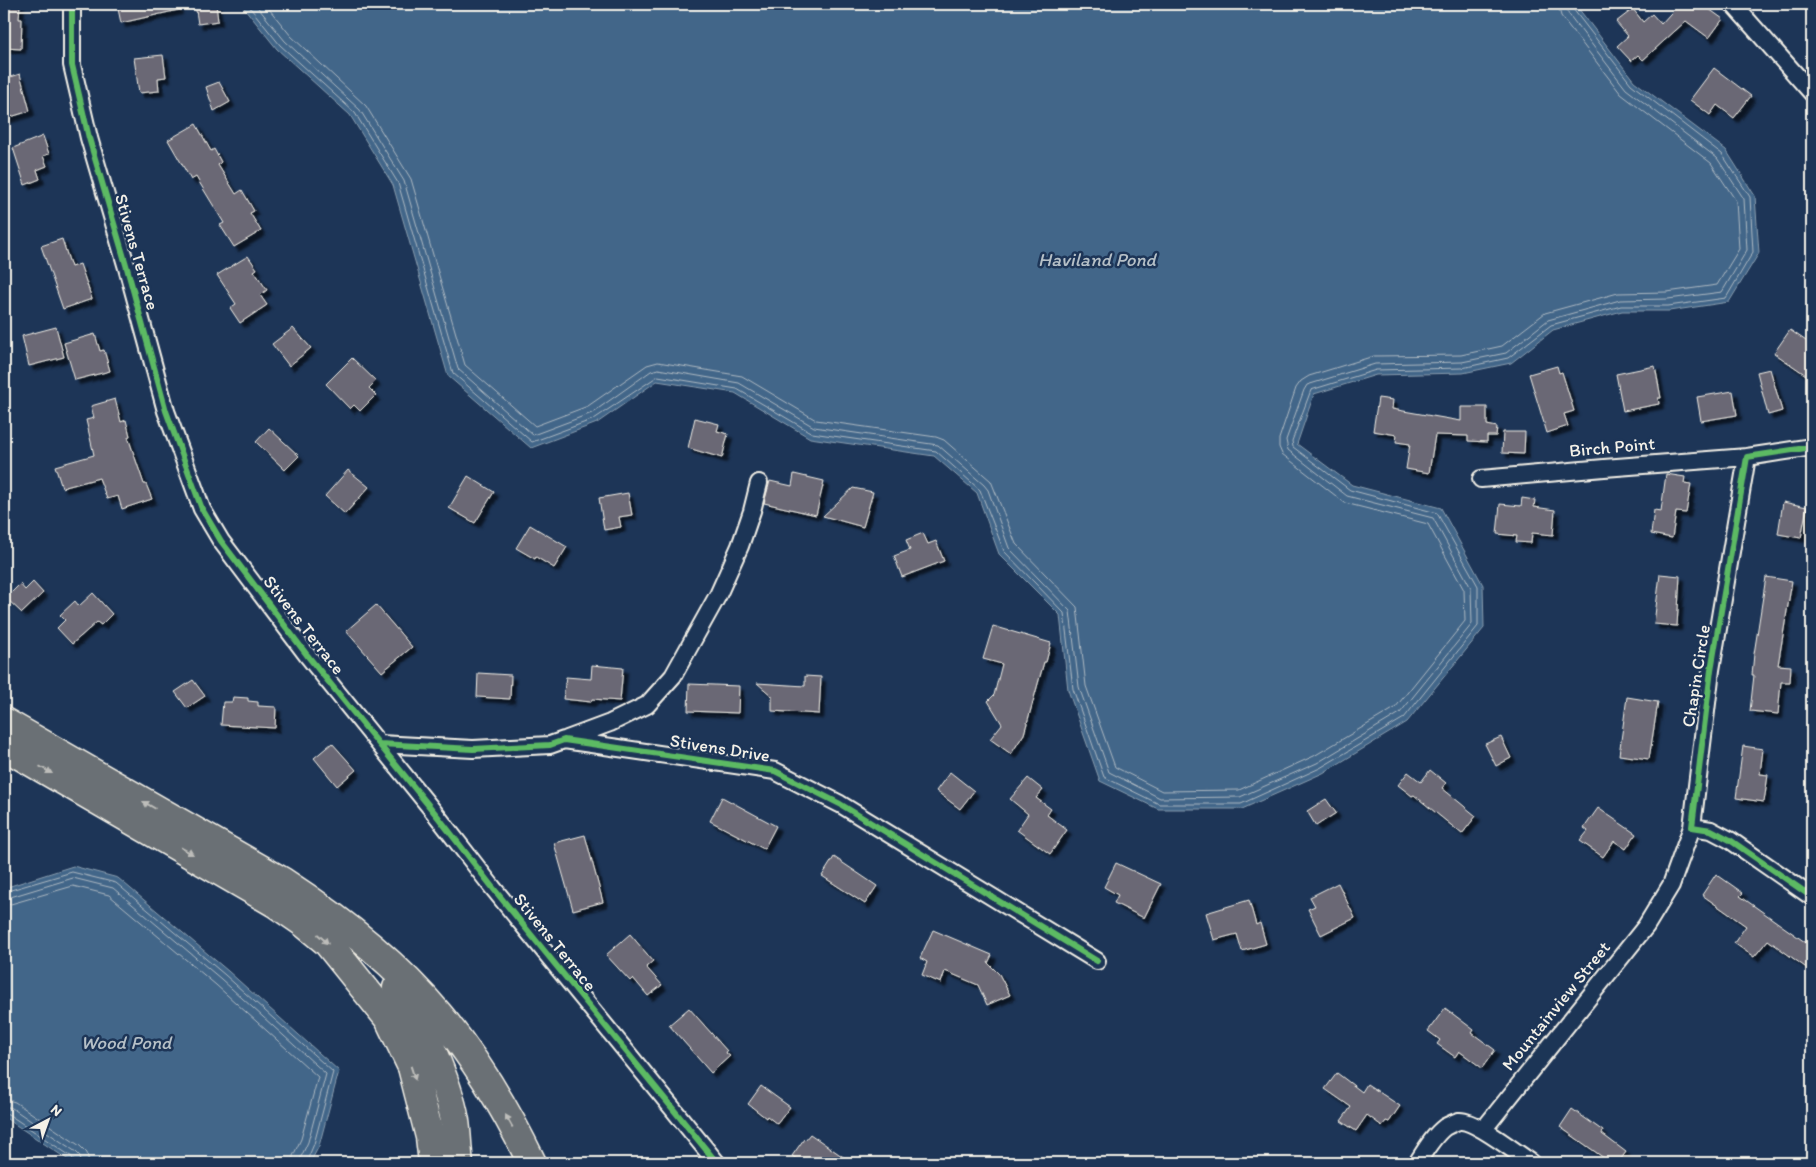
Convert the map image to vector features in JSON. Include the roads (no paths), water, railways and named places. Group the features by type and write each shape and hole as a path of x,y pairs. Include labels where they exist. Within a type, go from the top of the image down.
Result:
{"highway":[{"path":"4,722 283,882 321,906 352,931 382,957 439,1015 496,1097 532,1163"},
{"path":"4,746 275,903 327,942 389,1018 412,1067 430,1137 433,1163"},
{"path":"283,882 334,921 383,971 403,997 420,1025 441,1074 455,1120 459,1163"}],"street":[{"name":"Stivens Terrace","path":"72,4 72,65 89,138 166,411 202,510 221,541 259,593 493,888 717,1163"},
{"path":"1733,4 1812,93"},
{"path":"1747,456 1812,447"},
{"name":"Birch Point","path":"1481,479 1747,456"},
{"name":"Chapin Circle","path":"1692,827 1699,755 1711,670 1747,456"},
{"path":"564,740 610,724 647,705 674,676 718,595 740,546 760,483"},
{"name":"Stivens Drive","path":"380,744 473,749 550,745 564,740 775,771 840,804 1097,960"},
{"path":"1692,827 1710,830 1730,840 1812,897"},
{"name":"Mountainview Street","path":"1483,1130 1646,926 1671,885 1692,827"},
{"path":"1417,1163 1436,1135 1446,1126 1460,1121 1483,1130 1532,1163"}],"water":[{"name":"Haviland Pond","path":"241,4 1575,4 1634,81 1726,150 1755,196 1759,253 1729,302 1669,311 1622,311 1553,330 1511,363 1463,373 1376,375 1314,394 1297,444 1352,485 1441,508 1483,585 1484,628 1407,722 1323,773 1242,809 1158,809 1100,781 1068,690 1060,615 999,554 977,493 934,456 810,438 735,393 657,381 597,423 531,448 448,376 393,185 350,115 277,49"},
{"name":"Wood Pond","path":"73,866 118,878 228,971 339,1071 319,1146 310,1163 73,1163 4,1117 4,888"}]}
